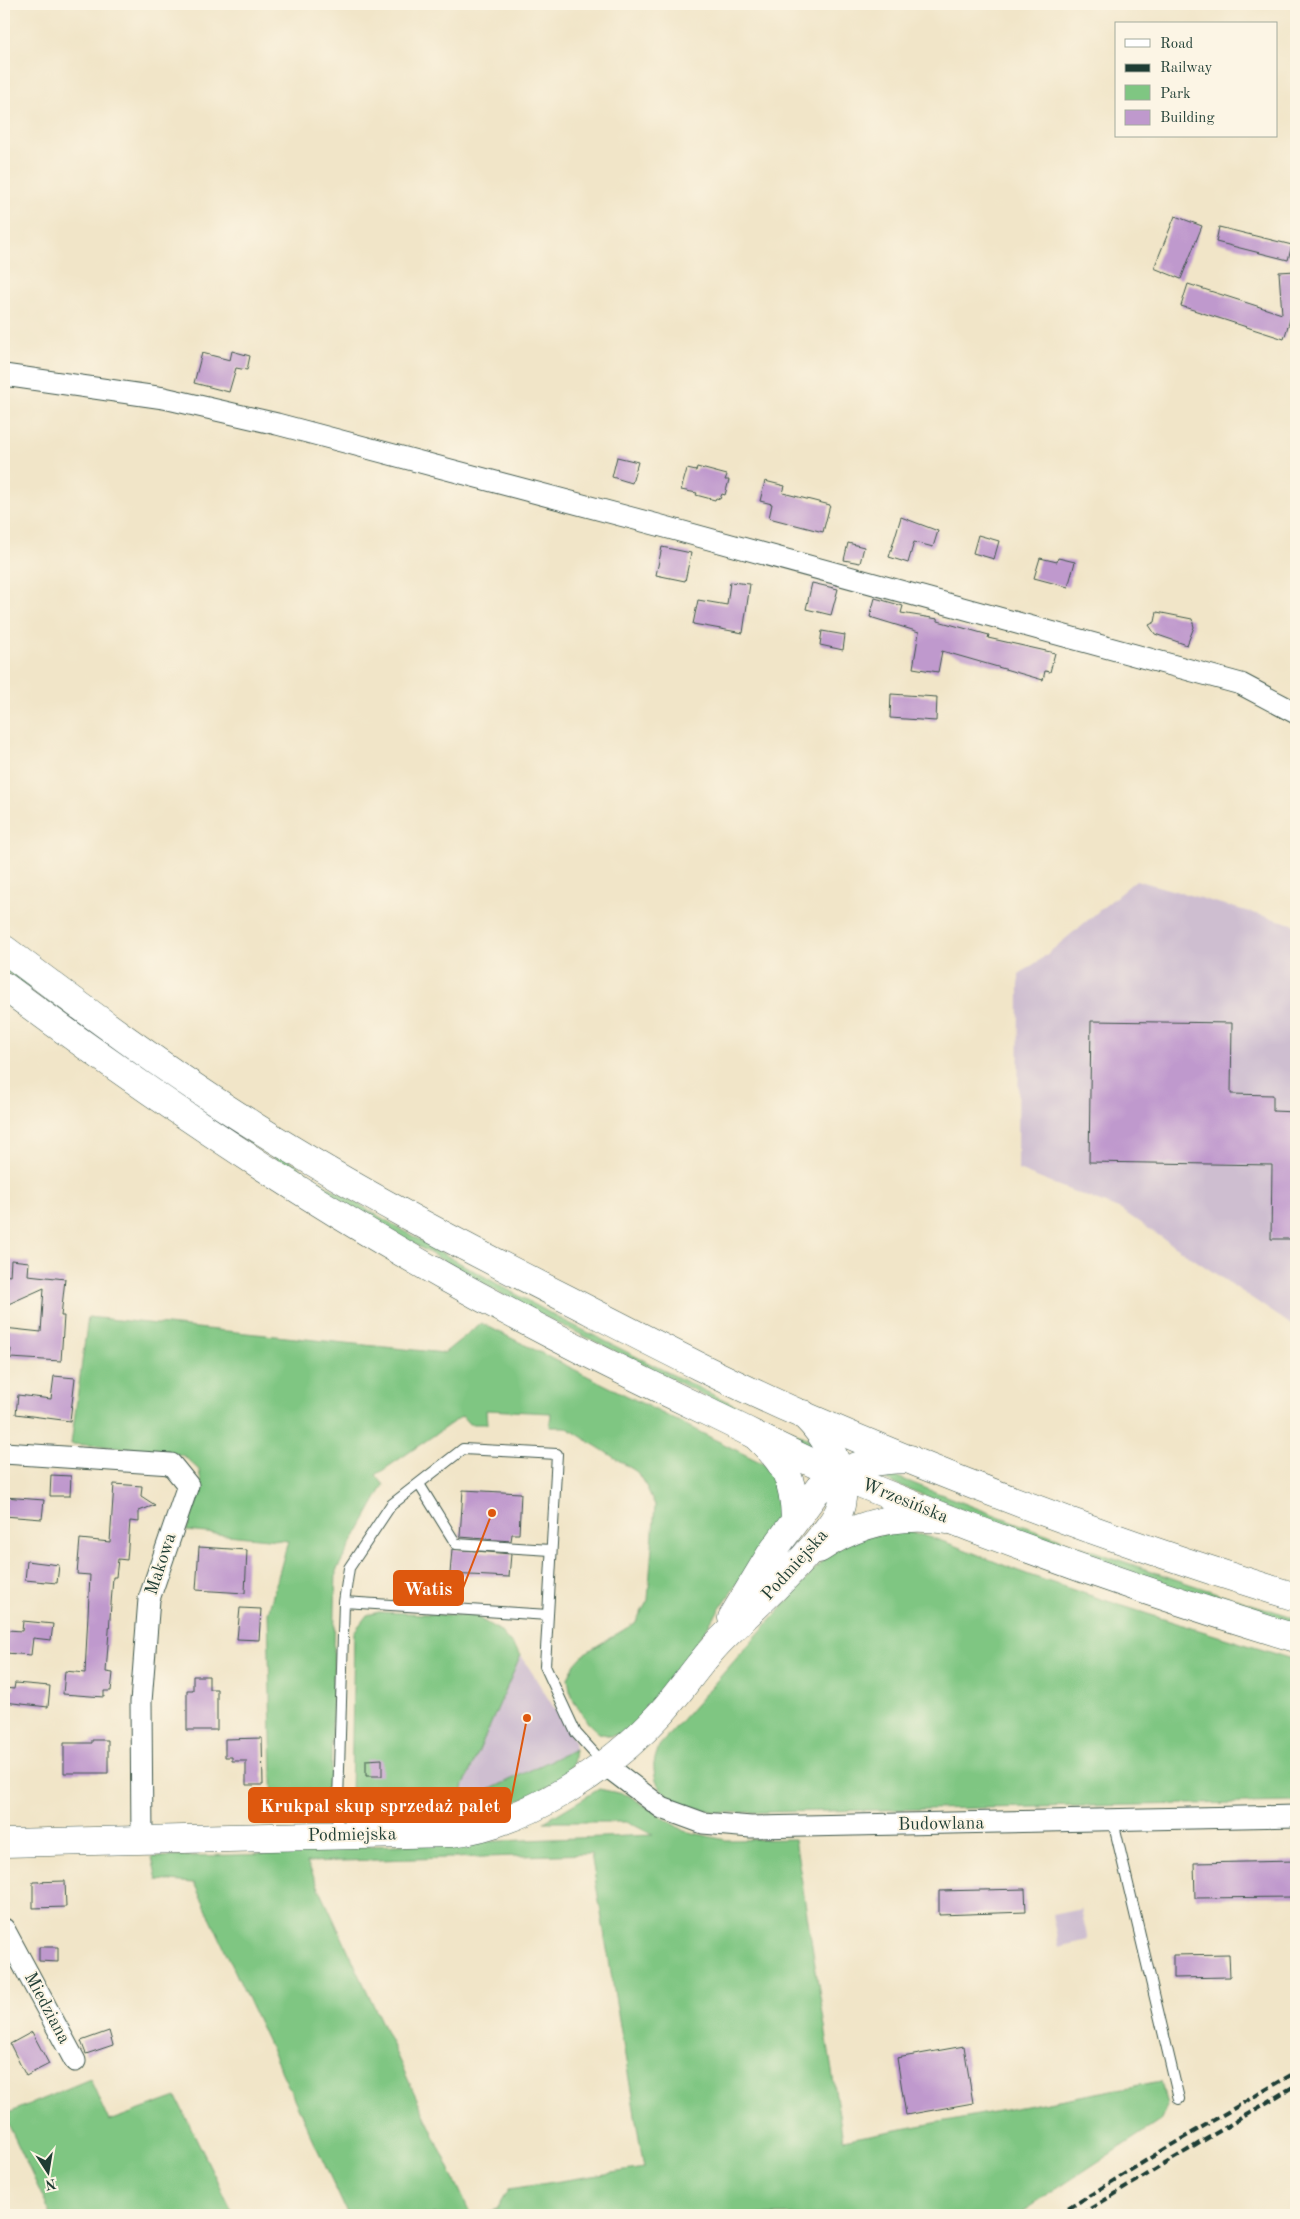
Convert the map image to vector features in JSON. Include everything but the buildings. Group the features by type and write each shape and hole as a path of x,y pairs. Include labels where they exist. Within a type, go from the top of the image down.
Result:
{"main road":[{"path":"4,949 174,1073 251,1124 329,1172 426,1227 654,1343 803,1414 1012,1501 1123,1542 1296,1597"},
{"name":"Wrzesińska","path":"4,986 127,1076 267,1170 441,1275 531,1324 839,1474 958,1522 1129,1586 1296,1638"},
{"name":"Podmiejska","path":"4,1843 451,1833 488,1826 528,1810 556,1795 604,1764 636,1738 660,1713 719,1642 804,1560 837,1515 842,1496 839,1474 827,1442 817,1427 803,1414"},
{"path":"752,1433 771,1450 789,1475 793,1488 795,1519"},
{"name":"Podmiejska","path":"719,1642 743,1598 795,1519 819,1488 839,1474 862,1463 875,1460 910,1459"},
{"path":"804,1560 839,1535 882,1521 918,1518 958,1522"}],"street":[{"path":"4,375 164,398 277,424 658,525 1241,684 1296,713"},
{"name":"Makowa","path":"4,1452 171,1464 188,1485 149,1599 141,1702 142,1840"},
{"name":"Budowlana","path":"604,1764 662,1808 702,1823 751,1827 1296,1816"},
{"name":"Miedziana","path":"4,1929 75,2062"}],"lane":[{"path":"336,1836 344,1602 349,1568 391,1505 463,1449 557,1454 545,1666 576,1733 604,1764"},
{"path":"420,1484 456,1544 551,1550"},
{"path":"344,1602 548,1615"},
{"path":"1113,1821 1179,2099"}],"shaded area":[{"path":"1136,880 1296,925 1296,1328 1121,1210 1018,1170 1019,974 1040,960"},
{"path":"521,1655 574,1740 575,1749 459,1804 464,1785"},
{"path":"1081,1909 1088,1940 1059,1947 1052,1915"}],"green space":[{"path":"4,963 326,1185 557,1317 705,1391 809,1439 817,1451 519,1304 365,1216 210,1117 4,971"},
{"path":"88,1317 444,1353 481,1323 776,1470 784,1499 781,1520 648,1713 628,1732 611,1736 599,1733 588,1723 571,1696 568,1678 575,1664 585,1653 635,1623 648,1600 655,1505 637,1472 566,1427 550,1427 551,1413 486,1410 487,1424 469,1424 462,1416 376,1475 384,1485 336,1571 330,1801 320,1817 273,1816 268,1613 288,1541 186,1531 202,1489 199,1470 184,1456 163,1450 71,1444"},
{"path":"875,1468 1084,1548 1296,1618 1296,1627 1133,1577 862,1471"},
{"path":"904,1531 937,1539 1032,1576 1098,1598 1296,1660 1296,1706 1293,1708 1292,1769 1294,1782 1296,1782 1296,1802 719,1813 687,1805 668,1796 656,1780 654,1769 659,1746 827,1556 855,1538"},
{"path":"379,1612 475,1616 500,1631 521,1655 464,1785 459,1804 575,1749 573,1764 562,1778 533,1795 466,1822 373,1825 356,1810 351,1796 354,1632 367,1615"},
{"path":"599,1789 628,1795 684,1831 726,1840 795,1839 843,2140 1161,2081 1167,2106 1160,2121 1017,2215 477,2215 497,2209 509,2189 644,2168 591,1854 307,1862 471,2215 348,2215 194,1883 157,1880 152,1857 271,1854 270,1850 653,1835 628,1822 544,1822"},
{"path":"90,2079 109,2121 176,2097 234,2215 51,2215 4,2115"}],"railway":[{"path":"1058,2215 1168,2147 1296,2072"},
{"path":"1080,2215 1296,2085"}],"place":[{"name":"Watis","path":"492,1513"},
{"name":"Krukpal skup sprzedaż palet","path":"527,1718"}]}
